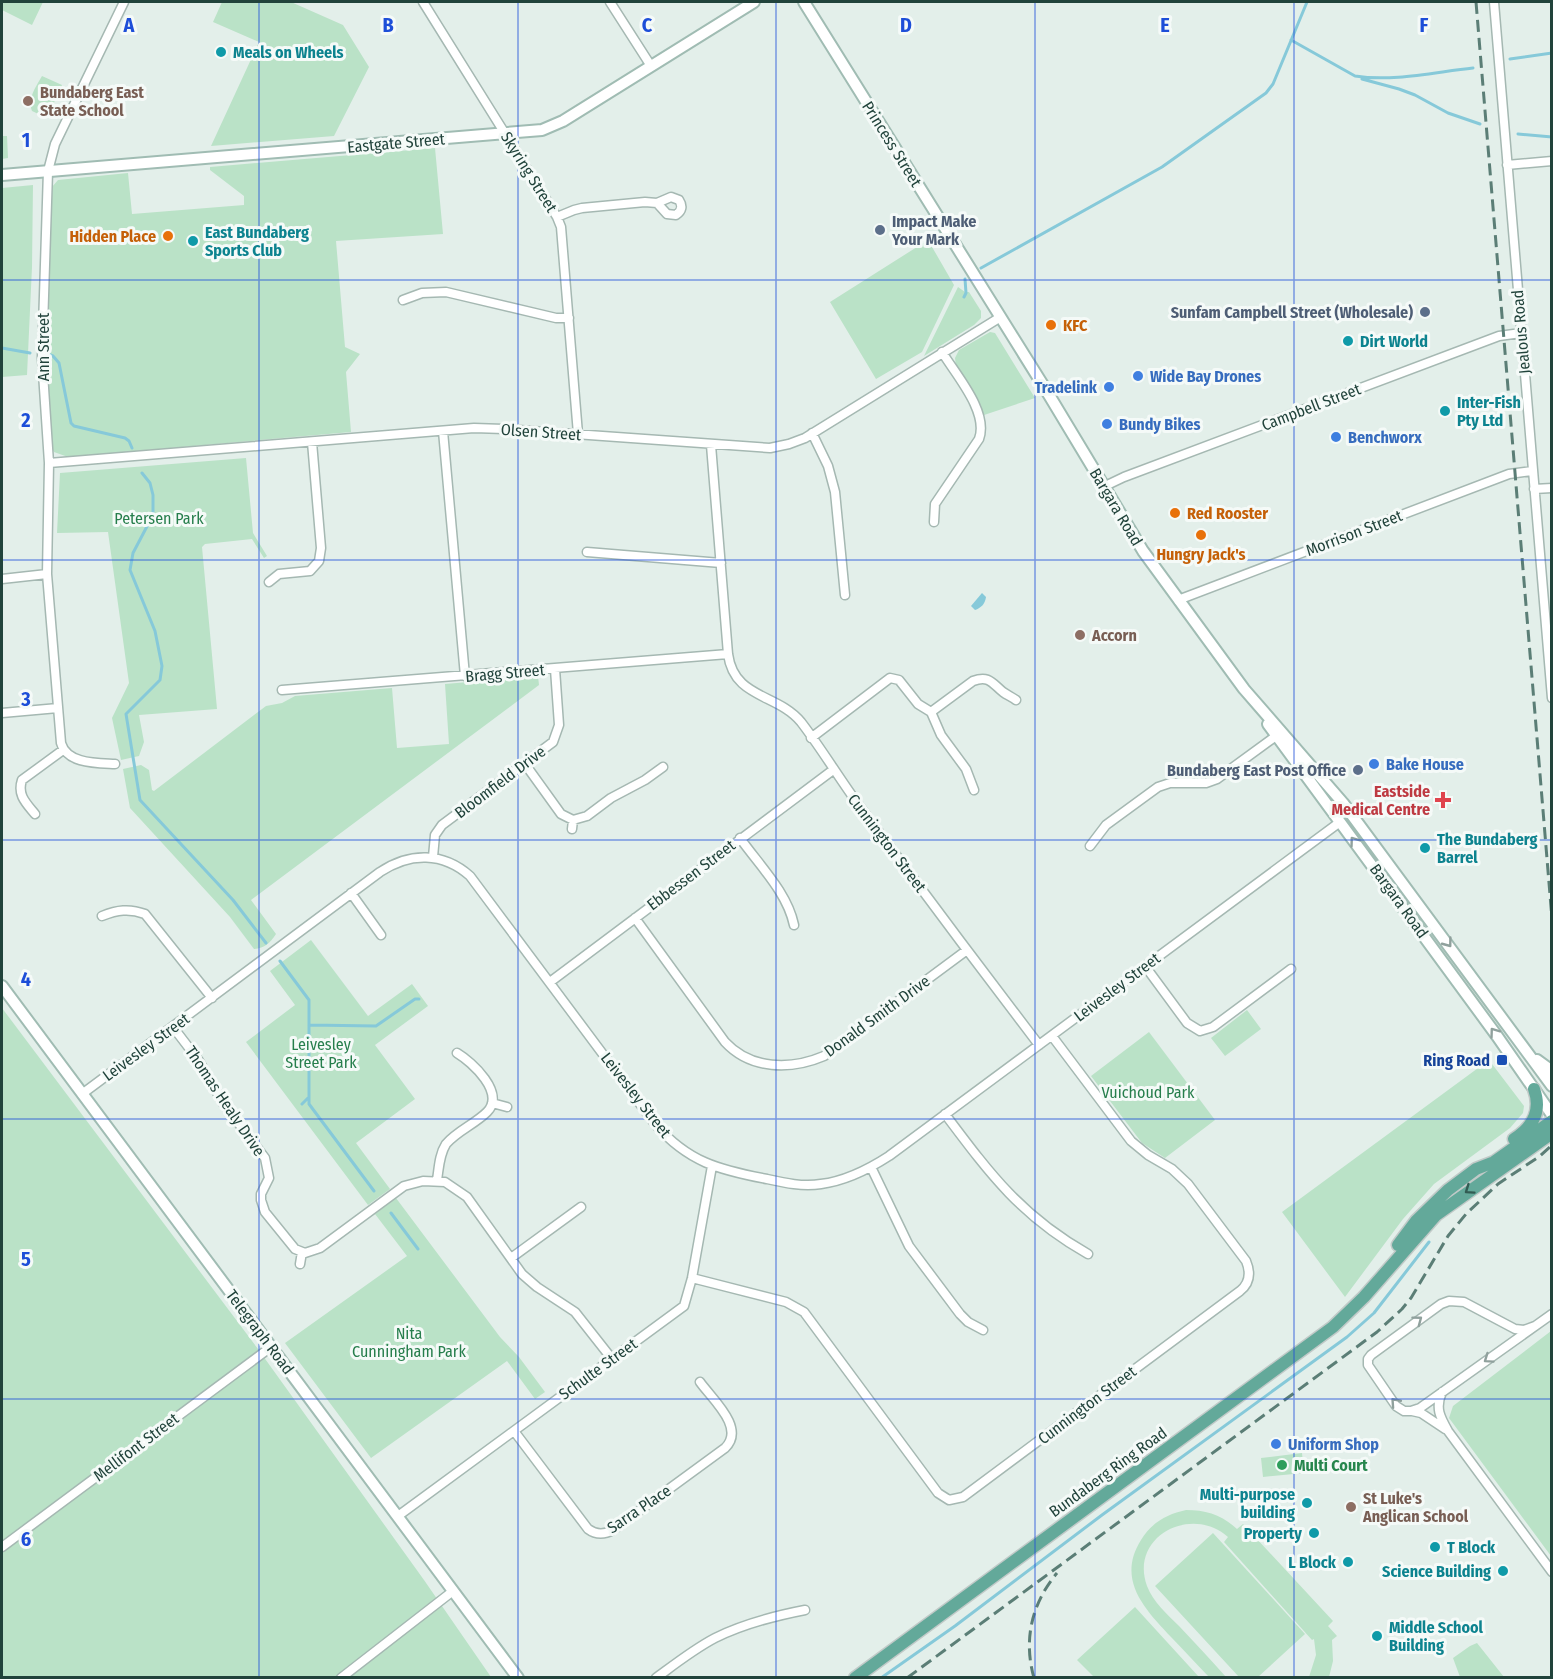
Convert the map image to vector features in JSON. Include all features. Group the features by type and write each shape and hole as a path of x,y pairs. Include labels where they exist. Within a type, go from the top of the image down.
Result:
{"main road":[{"name":"Eastgate Street","path":"2,175 542,130 556,125 754,2"},
{"name":"Princess Street","path":"804,2 999,318"},
{"name":"Bargara Road","path":"999,318 1046,390 1143,551 1279,734 1551,1115"},
{"name":"Bargara Road","path":"1279,734 1351,813 1551,1086"},
{"path":"1340,822 1351,813"},
{"name":"Telegraph Road","path":"2,986 518,1677"},
{"path":"1528,1052 1551,1071"},
{"path":"1476,1169 1522,1134 1534,1119 1538,1107 1534,1089"},
{"name":"Bundaberg Ring Road","path":"1374,1284 1390,1255 1416,1221 1448,1190 1476,1169 1494,1162 1551,1122"},
{"name":"Bundaberg Ring Road","path":"855,1677 1333,1327 1436,1215 1551,1133"},
{"path":"1529,1148 1540,1145 1551,1147"}],"street":[{"name":"Ann Street","path":"63,750 47,574 49,463 42,358 48,171 55,144 124,2"},
{"name":"Skyring Street","path":"423,2 557,218 563,237 578,434"},
{"path":"610,2 651,66"},
{"name":"Jealous Road","path":"1494,2 1551,698"},
{"path":"1507,165 1551,161"},
{"path":"557,218 582,208 657,203"},
{"path":"403,300 422,293 446,292 556,318 569,318"},
{"name":"Olsen Street","path":"49,463 443,431 504,429 711,446 770,448 798,441 999,318"},
{"name":"Campbell Street","path":"1103,487 1124,477 1470,347 1504,335 1521,333"},
{"path":"934,522 935,504 979,439 982,429 978,411 942,352"},
{"path":"443,431 465,676"},
{"path":"812,433 828,465 835,492 844,596"},
{"path":"269,582 282,573 310,571 320,561 321,548 312,442"},
{"name":"Cunnington Street","path":"711,446 728,654 732,671 741,684 788,711 800,722 833,770 1039,1045"},
{"name":"Morrison Street","path":"1178,600 1509,474 1532,471"},
{"path":"1534,489 1551,488"},
{"path":"587,552 721,563"},
{"path":"2,579 47,574"},
{"name":"Bragg Street","path":"282,690 728,654"},
{"name":"Bloomfield Drive","path":"433,857 434,842 439,828 553,742 559,731 555,669"},
{"path":"811,738 890,678 899,680 918,704 931,712 941,735 966,769 974,790"},
{"path":"931,712 973,681 981,679 990,680 1005,694 1016,700"},
{"path":"2,712 58,708"},
{"path":"1090,846 1106,825 1158,787 1170,783 1206,783 1217,779 1279,734"},
{"path":"35,814 22,797 20,788 22,780 63,750 74,758 115,764"},
{"path":"525,764 561,814 572,825 611,798 645,780 663,767"},
{"name":"Ebbessen Street","path":"550,982 833,770"},
{"name":"Leivesley Street","path":"81,1094 212,999 380,872 398,861 415,857 433,857 454,864 470,876 655,1124 684,1152 712,1166 787,1184 810,1185 841,1179 871,1167 889,1156 1340,822"},
{"path":"740,838 785,899 794,925"},
{"path":"351,893 381,935"},
{"path":"102,916 123,910 145,914 212,999"},
{"name":"Donald Smith Drive","path":"635,918 732,1049 750,1059 770,1065 796,1065 824,1056 967,950"},
{"path":"1145,966 1191,1027 1200,1030 1213,1027 1291,969"},
{"name":"Thomas Healy Drive","path":"173,1027 199,1061 223,1103 265,1158 269,1178 261,1194 262,1207 290,1245 302,1252"},
{"name":"Cunnington Street","path":"692,1278 786,1302 804,1312 938,1493 949,1504 963,1497 1240,1291 1253,1276 1246,1262 1188,1184 1172,1169 1148,1155 1131,1141 1052,1036"},
{"path":"437,1180 439,1161 445,1147 454,1137 487,1112 492,1102 487,1083 470,1061 457,1053"},
{"path":"492,1102 507,1107"},
{"path":"945,1114 988,1171 1027,1212 1088,1254"},
{"name":"Schulte Street","path":"398,1516 684,1306 692,1278 712,1166"},
{"path":"871,1167 909,1246 960,1314 968,1322 983,1330"},
{"path":"300,1264 302,1252 320,1248 404,1186 420,1181 437,1180 453,1186 467,1197 522,1274 574,1312 612,1359"},
{"path":"512,1258 581,1208"},
{"path":"1448,1431 1421,1413 1404,1411 1396,1406 1369,1368 1368,1359 1371,1355 1440,1304 1449,1301 1464,1302 1515,1329 1524,1330 1535,1326"},
{"path":"1411,1412 1420,1408 1551,1314"},
{"name":"Mellifont Street","path":"2,1547 271,1347"},
{"name":"Sarra Place","path":"514,1431 585,1526 598,1536 614,1530 724,1448 735,1436 729,1420 700,1382"},
{"path":"1442,1392 1438,1407 1448,1431 1551,1572"},
{"path":"341,1677 453,1591"},
{"path":"656,1677 695,1650 732,1630 774,1616 805,1610"}],"green space":[{"path":"2,2 43,2 32,25 2,10"},
{"path":"222,2 291,2 343,25 369,67 334,136 211,146 259,42 213,22"},
{"path":"42,76 62,85 47,118 32,111 31,106 33,93"},
{"path":"2,136 7,136 8,158 2,159"},
{"path":"435,148 443,234 336,241 345,347 360,354 346,372 351,432 68,457 54,452 51,447 46,366 51,192 58,180 128,173 132,214 244,205 244,196 210,170 210,167"},
{"path":"33,185 27,375 2,377 2,188"},
{"path":"928,240 954,285 922,352 876,379 830,302"},
{"path":"958,287 969,292 981,311 981,318 974,325 924,356"},
{"path":"990,332 995,333 1035,398 984,415 956,367 955,358 959,350"},
{"name":"Petersen Park","path":"246,458 253,533 267,556 264,558 252,539 205,544 202,547 217,709 139,715 144,742 139,756 121,760 112,718 129,683 108,532 57,533 60,473"},
{"path":"538,676 539,685 251,900 276,934 261,948 254,949 230,917 130,808 123,769 141,765 149,770 154,791 266,706 282,703 295,696 392,688 397,748 449,744 445,684"},
{"name":"Leivesley Street Park","path":"311,940 368,1016 412,984 428,1006 375,1045 415,1099 356,1143 390,1189 368,1205 246,1042 295,1005 270,971"},
{"path":"2,1008 258,1349 491,1677 2,1677"},
{"path":"1247,1010 1261,1029 1225,1056 1211,1038"},
{"name":"Vuichoud Park","path":"1149,1032 1215,1120 1165,1158 1142,1143 1091,1076"},
{"path":"1489,1060 1524,1106 1523,1113 1510,1128 1434,1184 1403,1219 1345,1297 1282,1212"},
{"name":"Nita Cunningham Park","path":"396,1198 500,1337 519,1357 545,1392 535,1399 507,1361 371,1458 285,1343 407,1256 375,1214"},
{"path":"1551,1331 1551,1556 1449,1418 1453,1406"},
{"name":"Multi Court","path":"1302,1453 1304,1473 1263,1477 1261,1458"},
{"path":"1186,1510 1213,1514 1226,1520 1237,1529 1243,1524 1333,1621 1328,1626 1337,1636 1332,1640 1333,1661 1329,1677 1309,1677 1316,1655 1314,1639 1312,1640 1224,1542 1228,1537 1213,1528 1197,1524 1181,1525 1167,1531 1155,1540 1147,1553 1144,1568 1147,1586 1157,1603 1226,1677 1209,1677 1152,1616 1143,1605 1133,1581 1131,1568 1134,1555 1145,1534 1155,1524 1172,1514"},
{"path":"1213,1533 1305,1634 1258,1677 1239,1677 1155,1586"},
{"path":"1135,1607 1199,1677 1094,1677 1077,1660"},
{"path":"1477,1643 1504,1677 1460,1677 1453,1658"}],"water":[{"path":"982,593 986,597 985,602 975,610 971,606"}],"waterway":[{"path":"981,268 1162,167 1266,93 1273,84 1307,2"},
{"path":"1291,40 1355,76 1399,77 1473,68"},
{"path":"1510,59 1552,53"},
{"path":"1362,79 1415,95 1448,113 1480,124"},
{"path":"1518,134 1552,137"},
{"path":"964,297 965,279"},
{"path":"2,348 30,353"},
{"path":"48,354 59,363 71,423 74,426 125,438 132,448"},
{"path":"142,473 150,483 153,495 153,515 133,553 130,570 155,631 162,666 160,680 126,714 140,800 233,900 266,943"},
{"path":"280,961 309,1000 309,1104 374,1191"},
{"path":"309,1025 376,1026 415,999 419,999"},
{"path":"302,1104 308,1098"},
{"path":"391,1213 418,1249"},
{"path":"881,1678 1347,1337 1374,1313 1429,1242"}],"railway":[{"path":"1476,2 1552,919"},
{"path":"907,1678 1377,1332 1411,1298 1448,1236 1466,1214 1498,1184 1540,1156 1552,1145"},
{"path":"1034,1678 1029,1649 1032,1622 1041,1597 1057,1573"}],"place":[{"name":"Meals on Wheels","path":"221,52"},
{"name":"Bundaberg East State School","path":"28,101"},
{"name":"Impact Make Your Mark","path":"880,230"},
{"name":"Hidden Place","path":"168,236"},
{"name":"East Bundaberg Sports Club","path":"193,241"},
{"name":"Sunfam Campbell Street (Wholesale)","path":"1425,312"},
{"name":"KFC","path":"1051,325"},
{"name":"Dirt World","path":"1348,341"},
{"name":"Wide Bay Drones","path":"1138,376"},
{"name":"Tradelink","path":"1109,387"},
{"name":"Inter-Fish Pty Ltd","path":"1445,411"},
{"name":"Bundy Bikes","path":"1107,424"},
{"name":"Benchworx","path":"1336,437"},
{"name":"Red Rooster","path":"1175,513"},
{"name":"Hungry Jack's","path":"1201,535"},
{"name":"Accorn","path":"1080,635"},
{"name":"Bake House","path":"1374,764"},
{"name":"Bundaberg East Post Office","path":"1358,770"},
{"name":"Eastside Medical Centre","path":"1443,800"},
{"name":"The Bundaberg Barrel","path":"1425,848"},
{"name":"Ring Road","path":"1502,1060"},
{"name":"Uniform Shop","path":"1276,1444"},
{"name":"Multi Court","path":"1282,1465"},
{"name":"Multi-purpose building","path":"1307,1503"},
{"name":"St Luke's Anglican School","path":"1351,1507"},
{"name":"Property","path":"1314,1533"},
{"name":"T Block","path":"1435,1547"},
{"name":"L Block","path":"1348,1562"},
{"name":"Science Building","path":"1503,1571"},
{"name":"Middle School Building","path":"1377,1636"}]}
